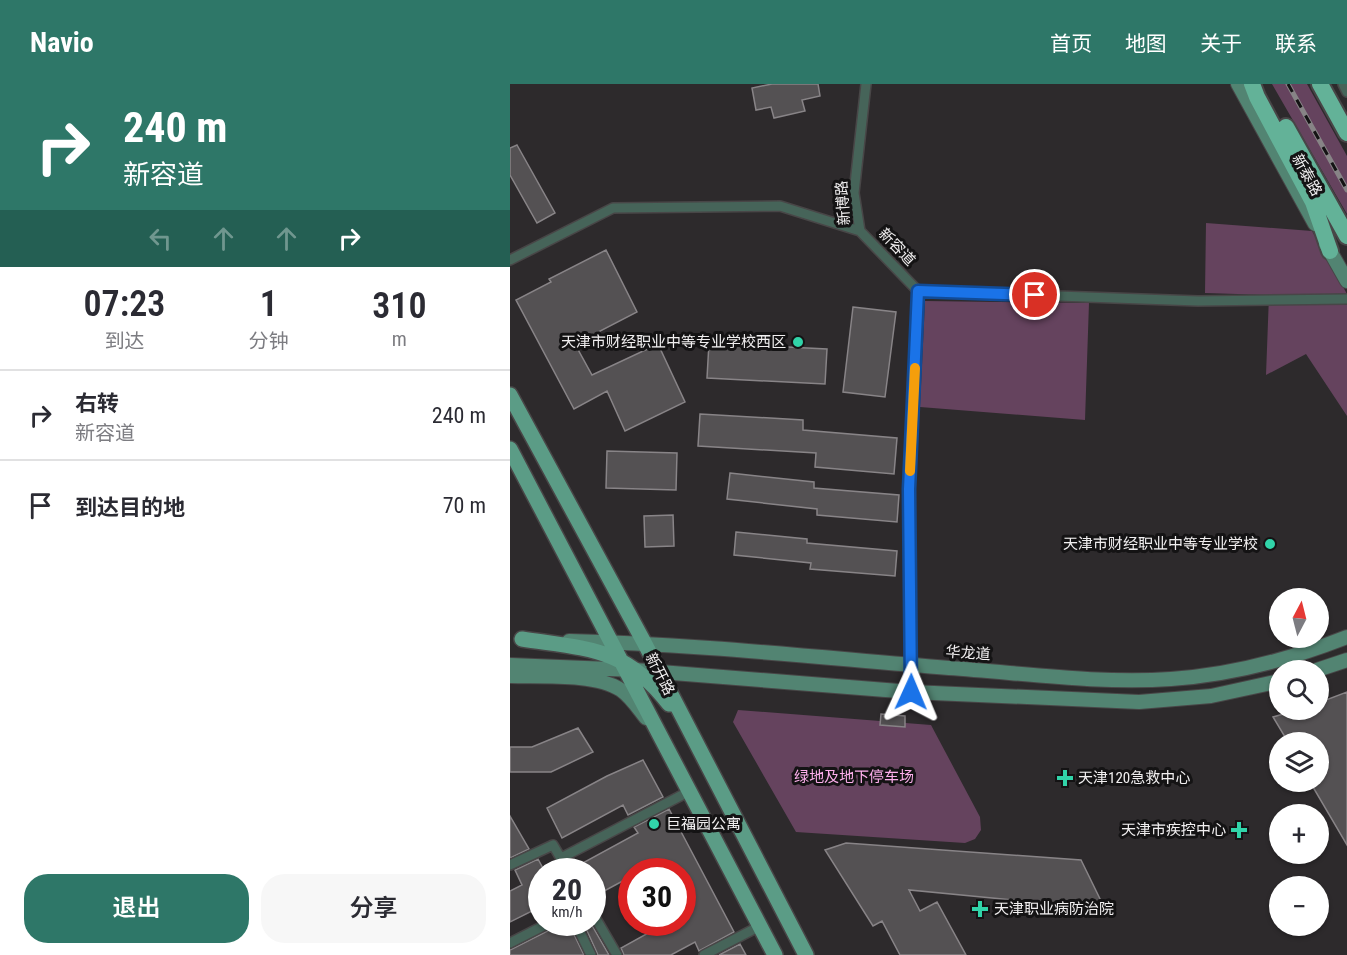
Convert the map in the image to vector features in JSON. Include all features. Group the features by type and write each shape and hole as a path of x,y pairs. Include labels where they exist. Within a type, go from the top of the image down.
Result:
{"highway":[{"path":"1252,84 1312,202 1330,251"},
{"path":"1262,84 1347,236"},
{"path":"1320,84 1347,133"}],"main road":[{"name":"新泰路","path":"1239,84 1347,281"},
{"name":"新开路","path":"510,395 645,644 806,955"},
{"name":"新开路","path":"510,449 612,642 628,666 688,792 775,955"},
{"name":"华龙道","path":"516,639 645,644 1103,679 1171,679 1203,676 1268,663 1296,656 1347,637"},
{"path":"516,639 589,650 628,666 662,696 689,730"},
{"path":"1329,666 1347,660"},
{"path":"510,665 628,666 659,671 911,692 1139,702 1211,696 1269,683"},
{"path":"510,676 591,679 606,683 620,689 630,697 660,736"}],"street":[{"name":"新博路","path":"866,84 854,193 860,231 918,291"},
{"path":"1343,84 1347,92"},
{"name":"新容道","path":"510,260 613,208 780,206 860,231"},
{"path":"911,692 909,489 918,291 1198,301 1347,299"},
{"path":"510,864 552,845 561,858 688,792"},
{"path":"704,955 760,926"},
{"path":"510,943 528,934"},
{"path":"582,936 591,955"},
{"path":"606,936 617,955"}],"green space":[{"path":"1272,84 1307,84 1347,156 1347,214"},
{"path":"1206,223 1312,231 1347,294 1347,416 1306,354 1266,375 1269,295 1205,293"},
{"path":"925,301 1089,303 1085,420 920,407"},
{"name":"绿地及地下停车场","path":"738,710 931,725 980,817 981,830 975,839 965,843 796,832 733,722"}],"building":[{"path":"772,84 818,84 820,96 802,100 805,111 774,118 771,107 756,110 752,88"},
{"path":"517,145 555,213 537,223 510,175 510,148"},
{"path":"606,250 637,312 575,344 592,375 658,344 685,402 625,431 607,391 574,409 516,300 551,282 549,279"},
{"path":"853,307 896,312 885,397 843,392"},
{"path":"709,343 827,349 825,384 707,378"},
{"path":"700,414 803,420 803,430 897,438 894,474 815,467 816,453 698,446"},
{"path":"607,451 677,453 676,490 606,488"},
{"path":"730,473 814,482 814,488 899,495 897,522 817,515 817,509 727,499"},
{"path":"673,515 674,546 645,547 644,516"},
{"path":"736,532 807,539 807,543 897,551 895,576 810,569 811,563 734,555"},
{"path":"1347,692 1347,845 1329,814 1329,804 1323,804 1316,792 1329,792 1329,732 1282,732 1275,720 1329,720 1329,699"},
{"path":"881,714 905,716 905,727 880,725"},
{"path":"578,728 593,752 551,772 510,772 510,747 532,747"},
{"path":"643,760 663,797 628,815 623,805 562,838 547,808"},
{"path":"669,809 695,858 618,858 618,884 606,890 606,858 592,858 638,833 634,827"},
{"path":"510,816 529,849 510,858"},
{"path":"846,843 1081,860 1105,909 909,890 920,911 937,902 966,955 900,955 882,921 873,926 825,850"},
{"path":"696,860 734,932 699,951 695,942 671,955 624,955 621,948 643,936 696,936"},
{"path":"528,864 528,913 510,922 510,891 522,885 515,870"},
{"path":"538,936 575,936 584,955 510,955 510,950"},
{"path":"589,936 598,936 609,955 598,955"},
{"path":"740,944 746,955 719,955"}],"railway":[{"path":"1288,84 1347,190"}],"slow traffic":[{"path":"910,471 915,368"}],"place":[{"name":"天津市财经职业中等专业学校西区","path":"798,342"},
{"name":"天津市财经职业中等专业学校","path":"1270,544"},
{"name":"天津120急救中心","path":"1065,778"},
{"name":"巨福园公寓","path":"654,824"},
{"name":"天津市疾控中心","path":"1239,830"},
{"name":"天津职业病防治院","path":"980,909"}],"route":[{"path":"911,692 909,489 918,291 1035,295"}]}
